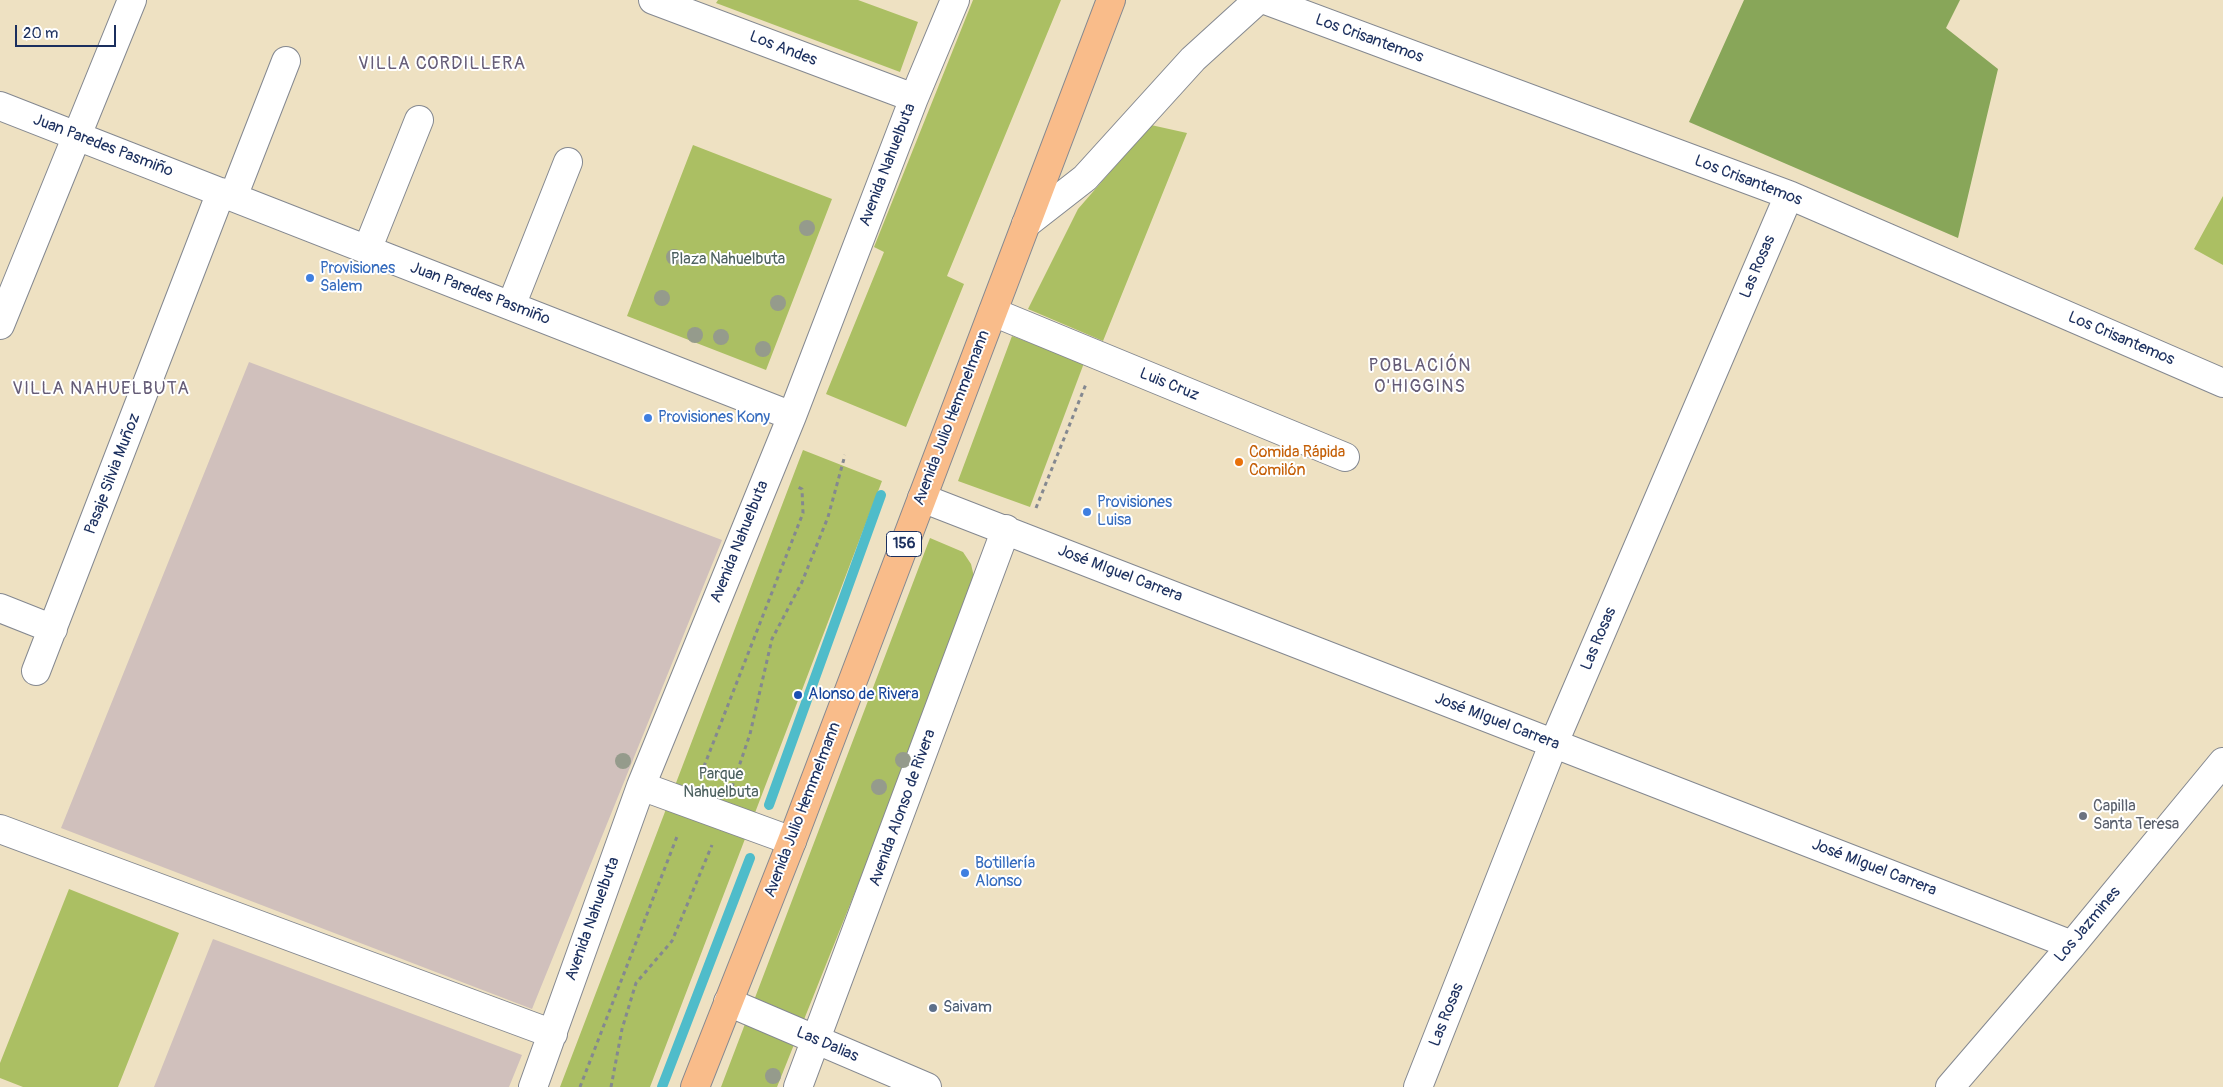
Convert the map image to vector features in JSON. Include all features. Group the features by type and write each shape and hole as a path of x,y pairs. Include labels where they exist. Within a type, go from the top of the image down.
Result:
{"highway":[{"name":"Avenida Julio Hemmelmann","path":"695,1087 792,841 1111,0"}],"street":[{"path":"0,325 132,0"},
{"name":"Los Andes","path":"653,0 692,7 914,98"},
{"name":"Avenida Nahuelbuta","path":"533,1087 641,786 792,416 914,98 955,0"},
{"path":"1026,224 1085,178 1193,59 1258,0"},
{"name":"Los Crisantemos","path":"1265,0 1789,195 2223,383"},
{"name":"Pasaje Silvia Muñoz","path":"36,671 227,195 286,61"},
{"name":"Juan Paredes Pasmiño","path":"0,106 792,416"},
{"path":"367,250 419,120"},
{"path":"511,306 568,162"},
{"name":"Las Rosas","path":"1418,1087 1553,745 1789,195"},
{"name":"Luis Cruz","path":"993,312 1345,457"},
{"name":"José MIguel Carrera","path":"922,498 1553,745 2072,945"},
{"name":"Avenida Alonso de Rivera","path":"798,1087 1015,533"},
{"path":"0,608 53,629"},
{"name":"Los Jazmines","path":"1950,1087 2072,945 2223,762"},
{"path":"641,786 792,841"},
{"path":"0,829 553,1034"},
{"name":"Las Dalias","path":"728,1002 926,1087"}],"path":[{"path":"1015,533 1098,356"},
{"path":"611,1087 622,1029 636,983 672,942 704,867 750,734 772,639 802,582 828,517 845,454"}],"shaded area":[{"path":"249,362 722,540 532,1009 61,828"},
{"path":"213,939 522,1055 509,1087 154,1087"}],"green space":[{"path":"718,0 858,0 918,22 900,72 716,3"},
{"path":"973,0 1061,0 947,276 964,284 906,427 826,394 884,252 874,247"},
{"path":"1744,0 1960,0 1946,28 1998,69 1958,238 1689,122"},
{"path":"1151,125 1187,133 1103,341 1028,309 1078,209"},
{"name":"Plaza Nahuelbuta","path":"693,145 832,199 766,370 627,316"},
{"path":"2223,196 2223,265 2194,249"},
{"path":"1012,336 1084,363 1030,507 958,481"},
{"name":"Parque Nahuelbuta","path":"803,450 882,481 650,1087 560,1087"},
{"path":"930,538 963,552 971,564 975,581 973,597 777,1087 721,1087"},
{"path":"69,889 179,933 118,1087 23,1087 0,1078 0,1063"}],"waterway":[{"path":"769,805 881,495"},
{"path":"662,1087 750,858"}],"place":[{"name":"Provisiones Salem","path":"310,278"},
{"name":"Provisiones Kony","path":"648,418"},
{"name":"Comida Rápida Comilón","path":"1239,462"},
{"name":"Provisiones Luisa","path":"1087,512"},
{"name":"Alonso de Rivera","path":"798,695"},
{"name":"Capilla Santa Teresa","path":"2083,816"},
{"name":"Botillería Alonso","path":"965,873"},
{"name":"Saivam","path":"933,1008"}],"district":[{"name":"VILLA CORDILLERA","path":"442,64"},
{"name":"POBLACIÓN O'HIGGINS","path":"1420,376"},
{"name":"VILLA NAHUELBUTA","path":"101,389"}]}
